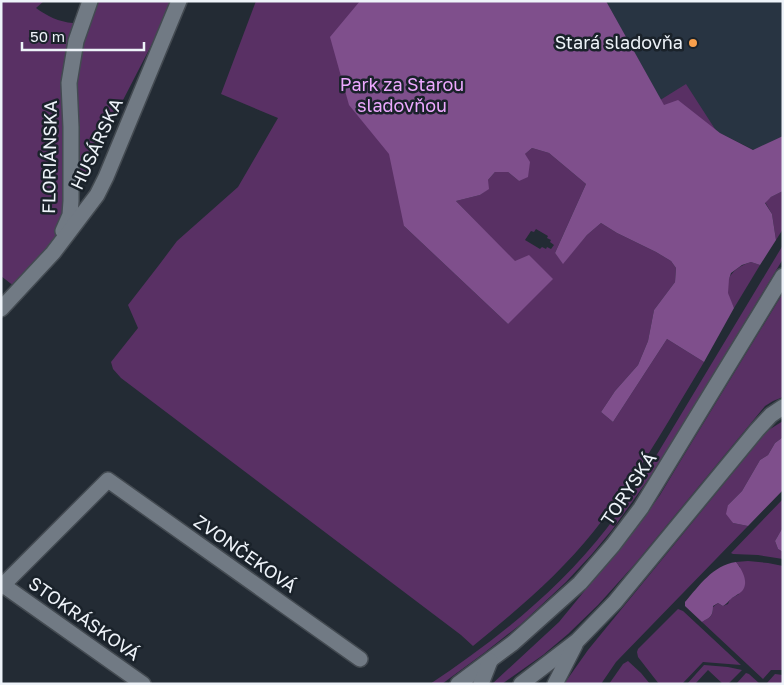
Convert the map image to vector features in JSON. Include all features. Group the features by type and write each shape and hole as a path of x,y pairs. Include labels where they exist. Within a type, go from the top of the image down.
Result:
{"street":[{"name":"FLORIÁNSKA","path":"53,253 66,225 71,208 72,127 69,83 76,41 90,1"},
{"name":"HUSÁRSKA","path":"1,309 53,253 92,203 104,182 180,1"},
{"name":"TORYSKÁ","path":"458,684 513,643 580,583 613,545 641,508 783,276"},
{"path":"521,684 577,641 615,602 757,430 779,412"},
{"name":"ZVONČEKOVÁ","path":"2,586 108,480 360,659"},
{"name":"STOKRÁSKOVÁ","path":"2,586 143,684"},
{"path":"555,684 577,641"},
{"path":"480,684 491,660"}],"shaded area":[{"path":"606,1 783,1 783,136 754,150 720,133 678,100 664,106"}],"green space":[{"path":"1,1 44,1 36,8 53,18 73,23 76,40 90,1 170,1 156,36 71,201 66,225 19,290 1,276"},
{"path":"256,1 605,1 657,102 686,84 742,171 765,202 513,118 404,226 508,324 515,262 456,201 480,195 488,189 488,180 495,172 508,172 519,181 525,154 532,148 549,153 586,184 555,253 563,263 587,235 601,223 671,261 676,268 675,282 654,310 648,341 638,365 615,391 601,412 613,422 667,339 704,362 638,470 581,547 521,606 473,646 121,378 113,369 111,362 138,328 128,305 177,241 238,187 278,118 221,94","holes":["536,229 548,236 547,238 554,245 551,249 547,247 546,249 542,247 540,249 525,240 531,231 534,232"]},
{"name":"Park za Starou sladovňou","path":"360,1 606,1 664,105 678,100 720,133 753,150 783,136 783,191 771,197 765,203 772,214 776,240 760,265 751,262 742,265 731,273 728,293 734,308 704,362 667,339 613,422 601,412 615,391 638,365 648,341 654,310 675,282 676,268 671,261 656,252 601,223 587,235 563,264 555,253 586,184 549,153 532,148 525,154 530,162 528,177 519,181 508,172 495,172 488,180 489,189 480,195 456,201 515,261 529,255 553,279 508,324 404,226 389,154 349,105 330,37"},
{"path":"783,191 783,229 776,240 772,214 765,202"},
{"path":"783,245 783,259 655,470 612,530 566,582 521,624 442,684 430,684 478,650 525,613 568,572 607,528 650,466"},
{"path":"751,262 760,265 734,308 728,294 728,282 732,273"},
{"path":"783,293 783,397 765,406 634,565 598,605 543,655 502,684 492,684 559,622 641,522 660,495"},
{"path":"783,421 783,437 775,443 768,455 760,460 742,491 728,505 733,523 748,526 616,662 601,684 564,684 588,650 767,431"},
{"path":"783,437 783,490 748,526 733,523 726,514 728,505 742,491 760,460 768,455 775,443"},
{"path":"783,499 783,527 775,541 778,549 783,552 783,559 731,553"},
{"path":"783,527 783,552 778,549 775,541"},
{"path":"748,561 783,566 783,670 771,670 763,679 702,622 710,616 713,607 718,603 723,606 728,604 730,599 739,594 740,567 736,562"},
{"path":"736,562 745,578 743,590 723,606 718,603 713,606 710,616 702,622 685,606 685,602 713,572 720,567"},
{"path":"678,609 683,611 741,665 703,662 682,684 659,684 638,657 637,652"},
{"path":"628,661 650,684 609,684 623,664"},
{"path":"704,665 742,670 728,684 723,684 708,670 695,684 687,684"},
{"path":"746,673 749,674 760,684 736,684"},
{"path":"775,674 783,675 783,684 767,683"}],"place":[{"name":"Stará sladovňa","path":"693,43"}]}
